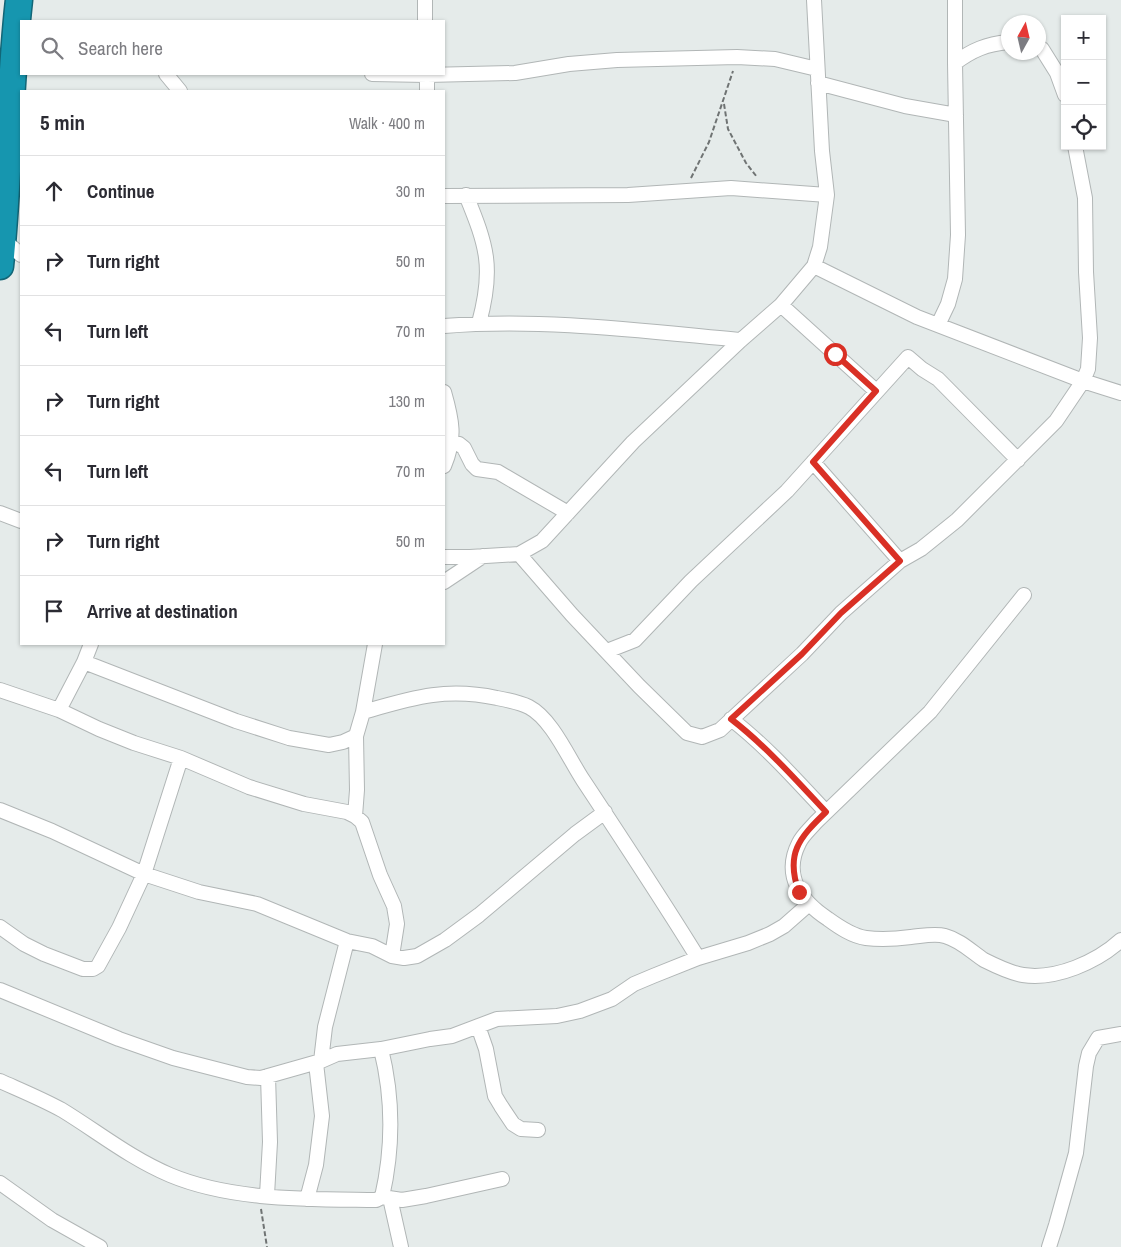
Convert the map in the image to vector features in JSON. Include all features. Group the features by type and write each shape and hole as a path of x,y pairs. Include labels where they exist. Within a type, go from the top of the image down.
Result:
{"highway":[{"path":"0,266 12,247 15,116 12,56 19,0"}],"street":[{"path":"425,0 425,20"},
{"path":"445,557 519,554 542,541 634,442 741,340 781,305 814,266 820,247 827,195 822,151 814,0"},
{"path":"938,325 948,304 955,279 958,234 955,63 956,0"},
{"path":"955,63 967,53 980,47 1001,43"},
{"path":"1046,55 1058,73 1061,82"},
{"path":"445,74 515,73 569,64 617,60 737,57 775,59 905,106 956,115"},
{"path":"167,75 179,90"},
{"path":"427,75 427,90"},
{"path":"519,554 572,615 639,686 687,733 702,737 720,730 802,654 841,613 900,561 921,549 957,520 1056,421 1083,381 1088,369 1090,338 1086,272 1085,198 1077,150"},
{"path":"445,196 628,195 731,188 827,195"},
{"path":"466,195 486,252 488,274 486,299 480,323"},
{"path":"814,266 917,317 1083,381 1121,393"},
{"path":"781,305 876,391"},
{"path":"445,326 480,323 528,323 741,340"},
{"path":"607,651 635,640 691,581 787,491 908,357 938,379 1018,460"},
{"path":"445,397 452,429 452,442 445,463"},
{"path":"452,442 464,448 472,464 477,468 498,472 568,513"},
{"path":"813,462 900,561"},
{"path":"0,513 20,518"},
{"path":"445,581 483,556"},
{"path":"1024,595 980,653 930,712 826,812 799,842 794,858 794,878 799,892 815,910 843,929 863,938 880,940 928,935 945,936 962,944 985,960 1011,972 1025,975 1042,975 1066,970 1098,957 1121,940"},
{"path":"58,710 84,662 91,645"},
{"path":"355,816 358,790 356,736 363,712 375,645"},
{"path":"84,662 227,718 289,738 329,744 343,742 356,736"},
{"path":"0,690 58,710 99,730 181,758 249,787 304,804 347,812 355,816 362,822 380,875 394,906 397,924 392,956"},
{"path":"363,712 423,695 455,693 478,694 524,704 532,708 548,726 698,958"},
{"path":"731,719 748,732 785,768 826,812"},
{"path":"0,927 24,944 44,954 83,969 93,969 98,966 144,874 181,758"},
{"path":"0,810 52,831 144,874 199,892 257,904 348,941 372,946 392,956 404,958 417,956 445,940 575,834 605,812"},
{"path":"0,990 119,1039 173,1058 247,1077 261,1078 319,1062 337,1054 381,1050 452,1036 497,1020 557,1016 580,1011 612,999 634,984 698,958 748,943 770,934 784,926 809,904"},
{"path":"307,1199 316,1165 322,1116 319,1062 325,1027 348,941"},
{"path":"478,1026 486,1049 496,1096 501,1106 513,1124 521,1129 538,1130"},
{"path":"1049,1247 1076,1153 1089,1053 1098,1038 1121,1034"},
{"path":"381,1050 388,1076 390,1113 386,1198 401,1247"},
{"path":"262,1195 270,1142 268,1076"},
{"path":"0,1081 61,1110 134,1158 170,1175 226,1191 307,1199 376,1200 386,1198 402,1200 502,1178"},
{"path":"0,1183 52,1220 100,1247"}],"path":[{"path":"683,191 709,142 737,57"},
{"path":"724,101 728,129 746,163 767,190"},
{"path":"262,1195 267,1247"}],"route":[{"path":"799,892 794,878 794,858 799,842 826,812 785,768 748,732 731,719 802,654 841,613 900,561 813,462 876,391 835,354"}]}
